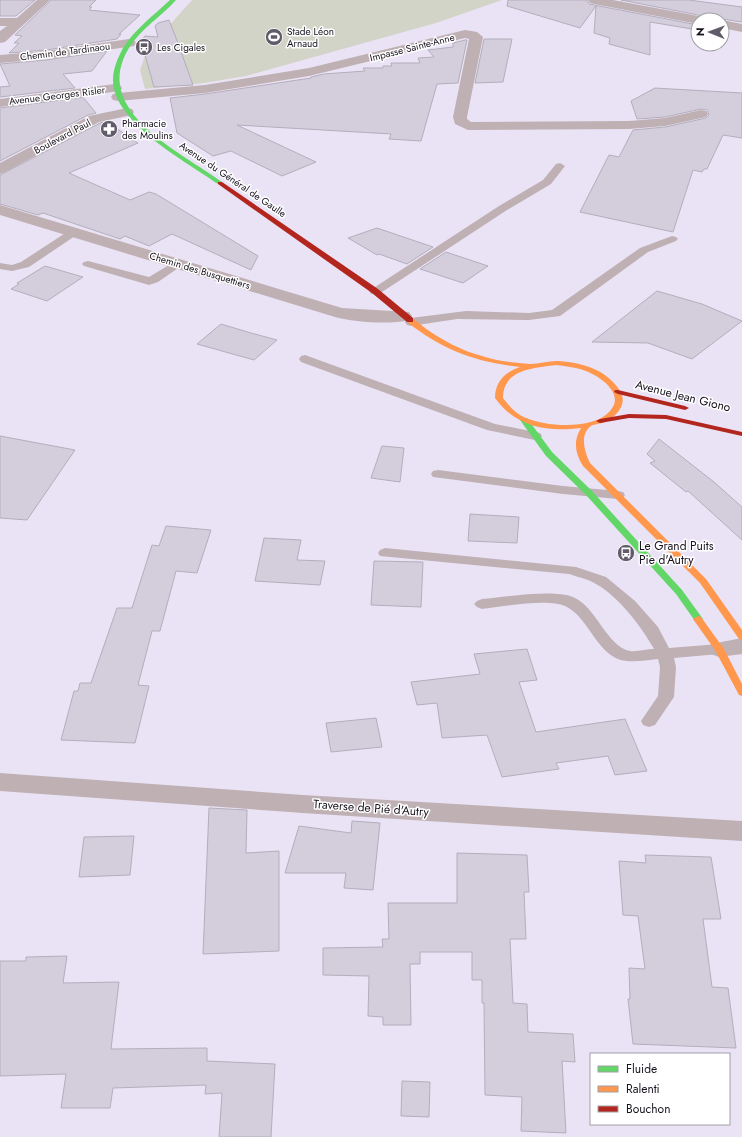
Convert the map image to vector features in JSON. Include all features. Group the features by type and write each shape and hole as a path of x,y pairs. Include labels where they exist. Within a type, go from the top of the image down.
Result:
{"main road":[{"path":"116,92 118,62 123,51 129,43 173,0"},
{"name":"Avenue du Général de Gaulle","path":"116,92 127,112 149,134 328,257 374,291 411,322 435,347 445,354"},
{"name":"Avenue du Général de Gaulle","path":"411,322 455,348 485,360 530,366"},
{"path":"556,363 584,368 606,378 618,392 619,403 613,413 600,421 587,426 555,427 524,420 508,410 499,398 497,384 510,374 530,366 556,363"},
{"name":"Avenue Jean Giono","path":"618,392 694,410"},
{"name":"Avenue Jean Giono","path":"600,421 629,416 666,417 742,434"},
{"path":"524,420 549,454 589,492 679,592 719,649 742,693"},
{"path":"587,426 580,433 578,449 586,464 703,581 742,637"}],"street":[{"path":"0,39 44,0"},
{"path":"594,0 690,18"},
{"path":"0,22 20,22"},
{"path":"730,26 742,28"},
{"name":"Impasse Sainte-Anne","path":"116,92 205,89 309,72 465,34 472,35 476,38 460,117 460,121 464,124 480,126 630,125 665,122 701,114"},
{"name":"Chemin de Tardinaou","path":"0,59 46,55 129,43"},
{"name":"Avenue Georges Risler","path":"0,103 116,92"},
{"name":"Boulevard Paul","path":"0,170 94,119 127,112"},
{"name":"Chemin des Busquettiers","path":"0,210 341,313 377,316 411,322"},
{"path":"719,649 742,646"},
{"name":"Traverse de Pié d'Autry","path":"0,782 295,803 742,831"}],"lane":[{"path":"374,291 503,208 547,182 560,166"},
{"path":"0,266 12,268 25,265 74,232"},
{"path":"411,322 446,317 486,315 508,317 542,317 556,313 572,300 644,250 672,239"},
{"path":"88,264 149,281 154,280 178,264"},
{"path":"305,359 492,427 535,436"},
{"path":"438,474 618,495"},
{"path":"385,553 571,570 601,580 630,604 652,631 665,654 668,668 666,697 649,721"},
{"path":"482,604 542,598 568,601 583,611 610,648 627,656 719,649"}],"shaded area":[{"name":"Stade Léon Arnaud","path":"192,0 502,0 436,23 246,76 204,83 145,89 140,70 147,50"}],"building":[{"path":"0,0 35,0 16,16 0,16"},
{"path":"51,0 96,0 89,7 92,7 89,10 140,15 119,34 121,34 117,39 46,50 9,53 19,43 14,43 22,36 15,35"},
{"path":"508,0 587,0 589,4 690,23 690,29 650,22 650,55 609,44 610,38 594,33 596,6 580,28 507,6"},
{"path":"621,0 689,0 742,7 742,22 730,20 730,12 690,12 690,13"},
{"path":"169,20 193,85 154,87 141,41 145,36 158,37 155,26 158,23"},
{"path":"484,39 512,39 503,82 475,83"},
{"path":"467,40 458,83 437,84 421,141 389,139 391,134 237,125 316,162 282,176 231,151 213,156 177,133 170,98 311,78 324,74 365,71 363,68 383,68 383,66 392,66 391,63 420,63 418,58 434,57 428,50 453,47 453,43"},
{"path":"107,51 92,71 63,74 75,88 0,97 0,87 10,86 0,64 46,60"},
{"path":"655,88 742,93 742,138 723,135 707,169 704,169 702,172 693,170 673,232 580,212 609,155 619,157 633,130 665,127 706,118 709,115 707,110 701,109 665,117 637,119 631,101"},
{"path":"83,97 96,113 88,115 0,161 0,108"},
{"path":"105,122 138,143 69,173 130,200 149,192 156,194 258,256 251,270 172,234 149,246 125,236 120,239 43,213 38,215 0,204 0,175 100,123"},
{"path":"377,228 433,247 407,264 379,254 377,255 348,238"},
{"path":"446,252 488,266 463,283 420,269"},
{"path":"45,266 83,277 47,301 11,289 19,284 17,283"},
{"path":"657,291 702,304 742,321 692,359 648,343 592,342"},
{"path":"221,324 277,340 254,360 197,344"},
{"path":"0,436 75,450 27,520 0,518"},
{"path":"659,439 714,482 742,507 742,540 688,491 686,492 650,463 655,461 647,454"},
{"path":"382,446 404,448 400,482 371,478"},
{"path":"470,514 519,517 517,543 468,541"},
{"path":"166,526 211,530 197,573 176,571 160,631 152,631 138,685 149,686 135,743 61,740 74,691 78,691 80,683 91,683 117,608 132,608 152,545 159,546"},
{"path":"264,538 301,540 297,560 325,561 320,585 255,581"},
{"path":"374,561 423,562 421,607 371,605"},
{"path":"527,649 537,680 519,682 536,732 625,719 647,771 615,775 608,756 556,763 559,769 502,777 487,735 442,738 437,703 417,705 411,682 480,674 474,654"},
{"path":"376,718 382,747 331,752 326,723"},
{"path":"209,808 247,810 246,853 279,851 279,951 203,954"},
{"path":"352,821 380,823 373,890 344,888 346,873 285,873 299,826 351,833"},
{"path":"134,836 130,875 79,877 84,837"},
{"path":"457,853 527,855 529,892 524,892 526,939 510,939 513,1003 527,1004 528,1032 573,1034 575,1062 562,1061 566,1133 521,1131 522,1097 485,1095 484,1003 482,1003 482,980 472,980 472,952 420,952 420,964 410,964 411,1025 383,1025 383,1017 368,1016 369,976 323,975 323,948 383,947 382,939 389,939 388,903 457,903"},
{"path":"645,855 711,857 721,919 703,919 712,987 728,988 736,1048 633,1044 628,999 630,999 629,968 645,969 638,916 623,915 619,861 646,863"},
{"path":"67,956 63,983 119,982 111,1049 207,1048 207,1061 275,1064 271,1137 219,1137 222,1093 205,1094 206,1085 113,1088 110,1108 61,1108 66,1074 0,1076 0,961 26,961 26,957"},
{"path":"402,1081 430,1082 429,1117 401,1116"}],"traffic: fast":[{"path":"173,0 142,28 126,48 118,65 116,80 119,95 126,108 136,121 148,132 161,143 220,183"},
{"path":"524,420 549,454 589,493 679,592 698,619"}],"traffic: slow":[{"path":"410,320 417,326 457,350 478,358 530,366"},
{"path":"556,363 583,367 598,374 612,385 617,392 619,399 618,407 612,414 593,424 557,427 545,426 524,420 516,416 499,398 500,386 510,374 517,370 533,366 556,363"},
{"path":"587,426 583,431 579,445 581,454 586,464 703,581 742,637"},
{"path":"698,619 719,649 742,693"}],"traffic: jam":[{"path":"220,183 375,291 410,320"},
{"path":"618,392 685,408"},
{"path":"600,421 629,416 666,417 742,434"}],"place":[{"name":"Stade Léon Arnaud","path":"274,37"},
{"name":"Les Cigales","path":"144,47"},
{"name":"Pharmacie des Moulins","path":"109,129"},
{"name":"Le Grand Puits Pie d'Autry","path":"626,553"}]}
